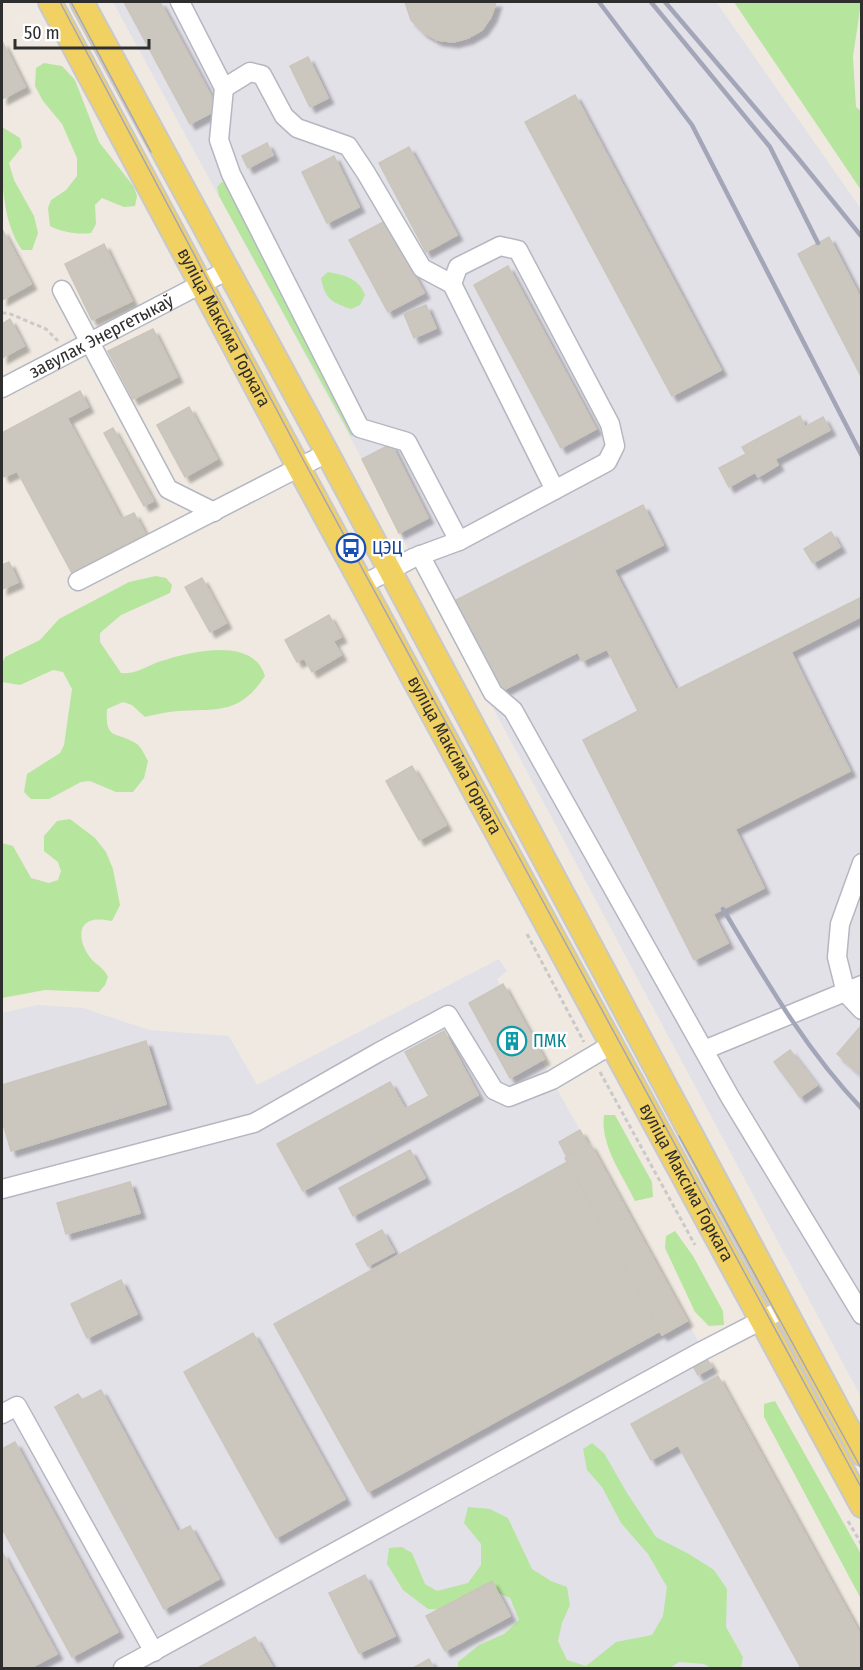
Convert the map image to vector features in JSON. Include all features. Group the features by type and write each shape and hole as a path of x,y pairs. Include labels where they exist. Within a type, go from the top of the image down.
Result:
{"main road":[{"name":"вуліца Максіма Горкага","path":"50,2 362,585 861,1506"},
{"name":"вуліца Максіма Горкага","path":"82,2 327,453 861,1454"}],"street":[{"path":"180,2 225,88 219,140 231,174 360,428 407,442 459,541"},
{"path":"225,88 250,72 262,75 284,116 297,128 348,146 422,268 452,284 555,490"},
{"path":"362,585 420,555 459,541 606,462 615,446 610,424 518,250 500,246 458,267 452,284"},
{"name":"завулак Энергетыкаў","path":"2,388 228,270"},
{"path":"62,290 168,489 227,511"},
{"path":"78,581 227,511 327,453"},
{"path":"420,555 493,693 513,710 704,1050 861,1315"},
{"path":"861,863 840,924 837,957 854,989 861,1010"},
{"path":"704,1050 854,989"},
{"path":"2,1189 254,1123 448,1015 494,1090 509,1097 552,1080 611,1045"},
{"path":"123,1668 783,1309"},
{"path":"2,1414 17,1406 154,1652"}],"path":[{"path":"2,313 8,313 46,329 70,353"}],"shaded area":[{"path":"113,2 716,2 861,209 861,1397 362,459"},
{"path":"499,959 507,971 497,979 500,985 503,984 544,1059 542,1061 552,1080 588,1145 590,1144 861,1638 861,1668 2,1668 2,1013 37,1005 83,1008 149,1030 229,1036 257,1085"}],"green space":[{"path":"734,2 861,2 853,57 856,107 861,111 861,190"},
{"path":"44,63 62,66 75,80 99,142 134,187 137,196 135,206 124,207 102,198 95,205 96,224 91,233 70,233 50,226 48,208 51,200 66,190 77,176 77,158 62,124 43,101 35,86 36,68"},
{"path":"2,127 20,138 22,147 9,163 14,180 34,216 38,233 32,250 22,250 9,223 3,192"},
{"path":"222,182 230,183 357,432 351,436 219,196 217,187"},
{"path":"328,272 345,276 359,285 365,295 360,305 351,309 330,299 321,278"},
{"path":"156,576 166,578 172,585 170,593 121,615 100,633 100,642 121,673 143,669 191,653 221,650 236,651 249,656 259,664 265,676 255,690 244,699 223,708 169,712 145,717 132,705 123,702 107,709 110,731 137,744 148,761 144,778 133,792 116,792 90,781 81,782 49,799 31,799 24,792 27,774 60,753 64,745 72,689 63,672 53,670 20,685 2,682 2,664 5,657 40,640 59,619 129,582"},
{"path":"70,819 95,838 106,852 113,869 120,905 112,921 87,922 81,935 89,956 108,977 105,985 99,992 45,990 2,998 2,843 13,846 31,878 49,883 58,880 61,871 58,862 44,851 44,836 57,821"},
{"path":"604,1115 615,1115 652,1182 653,1197 635,1201 618,1170 605,1137"},
{"path":"675,1231 693,1256 723,1311 724,1325 709,1326 695,1312 665,1248 666,1236"},
{"path":"775,1401 861,1554 861,1599 764,1417 764,1404"},
{"path":"592,1443 604,1453 656,1537 714,1570 727,1589 726,1627 743,1657 741,1668 711,1668 704,1664 679,1662 670,1668 458,1668 458,1662 479,1645 504,1634 519,1620 510,1598 496,1592 450,1610 428,1609 403,1590 387,1564 389,1548 402,1547 412,1553 425,1584 437,1591 468,1583 481,1565 481,1544 464,1523 468,1507 490,1509 508,1518 532,1569 551,1581 567,1587 570,1605 562,1623 558,1641 567,1660 586,1666 616,1642 652,1635 663,1616 667,1587 648,1554 621,1523 602,1487 587,1470 583,1449"}],"building":[{"path":"124,2 160,2 218,109 190,124"},
{"path":"405,2 496,2 491,17 482,30 468,38 453,42 437,40 423,32 411,20"},
{"path":"2,41 25,87 2,99"},
{"path":"308,57 328,98 310,107 290,66"},
{"path":"575,95 721,370 672,396 525,122"},
{"path":"267,143 273,155 248,168 242,156"},
{"path":"409,147 457,235 426,252 379,163"},
{"path":"334,156 359,207 327,223 302,172"},
{"path":"385,221 424,293 388,312 349,240"},
{"path":"2,229 31,284 2,300"},
{"path":"829,237 862,301 862,378 798,254"},
{"path":"104,244 132,301 92,320 65,264"},
{"path":"508,266 596,429 561,448 474,285"},
{"path":"426,305 436,328 414,338 404,314"},
{"path":"10,319 24,346 2,358 2,324"},
{"path":"153,329 177,377 133,399 108,351"},
{"path":"80,391 88,407 67,418 121,519 134,513 145,534 72,573 17,471 4,477 2,473 2,433"},
{"path":"189,407 217,459 185,477 157,425"},
{"path":"800,416 805,427 823,417 830,430 775,459 778,465 758,477 755,472 729,487 719,468 746,454 742,447"},
{"path":"113,428 153,501 144,506 104,433"},
{"path":"391,444 428,518 399,533 362,459"},
{"path":"643,505 663,545 614,570 676,690 862,597 862,616 791,652 850,771 735,829 764,888 713,914 728,943 694,960 583,740 638,711 607,649 582,661 578,652 499,692 454,601"},
{"path":"831,532 840,547 813,563 804,549"},
{"path":"9,562 18,582 2,589 2,565"},
{"path":"202,578 226,623 210,632 185,587"},
{"path":"329,615 341,637 333,641 341,655 312,672 304,658 297,662 285,640"},
{"path":"412,766 446,825 419,840 386,781"},
{"name":"ПМК","path":"503,984 544,1059 510,1078 469,1003"},
{"path":"860,1027 862,1029 862,1076 837,1054"},
{"path":"444,1031 478,1095 303,1191 277,1144 390,1082 405,1109 429,1096 405,1052"},
{"path":"146,1041 166,1104 11,1151 2,1120 2,1085"},
{"path":"790,1050 817,1085 800,1097 774,1062"},
{"path":"580,1130 588,1145 567,1157 559,1142"},
{"path":"590,1144 687,1321 662,1335 565,1158"},
{"path":"410,1150 425,1178 353,1216 339,1188"},
{"path":"567,1162 660,1331 368,1492 274,1324"},
{"path":"130,1182 140,1213 66,1234 57,1203"},
{"path":"382,1230 394,1252 368,1266 356,1244"},
{"path":"121,1280 137,1314 87,1338 71,1304"},
{"path":"253,1333 345,1499 276,1538 184,1372"},
{"path":"706,1358 712,1367 698,1375 693,1366"},
{"path":"718,1376 862,1638 862,1668 801,1668 678,1445 651,1460 631,1424"},
{"path":"101,1390 178,1532 190,1526 219,1579 164,1609 55,1407 78,1394 82,1400"},
{"path":"15,1442 118,1632 72,1657 2,1528 2,1449"},
{"path":"2,1552 57,1654 30,1668 2,1668"},
{"path":"365,1575 395,1636 359,1653 329,1593"},
{"path":"492,1581 510,1616 445,1651 426,1616"},
{"path":"255,1637 273,1668 198,1668"},
{"path":"429,1659 434,1668 413,1668"}],"tram line":[{"path":"60,2 306,465 862,1489"},
{"path":"71,2 151,152"},
{"path":"679,1136 862,1470"}],"railway":[{"path":"599,2 692,125 862,456"},
{"path":"651,2 770,147 818,243"},
{"path":"665,2 862,237"},
{"path":"723,909 804,1038 862,1109"}],"place":[{"name":"ЦЭЦ","path":"351,548"},
{"name":"ПМК","path":"512,1041"}]}
